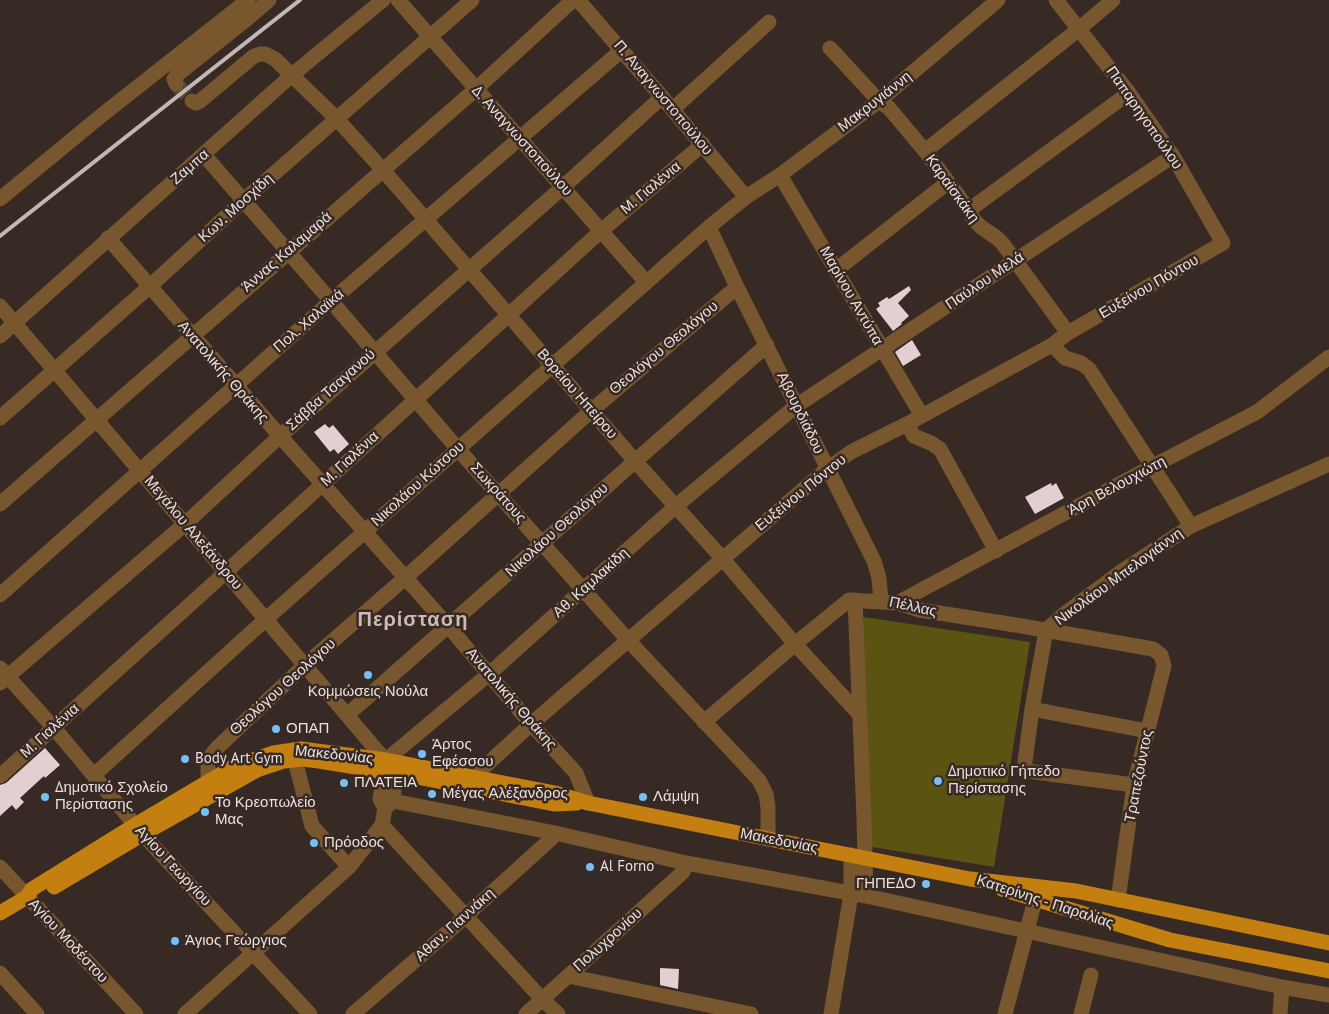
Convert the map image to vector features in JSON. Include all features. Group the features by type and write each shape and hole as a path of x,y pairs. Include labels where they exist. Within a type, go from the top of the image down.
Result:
{"main road":[{"name":"Μακεδονίας","path":"139,830 233,767 255,758 301,749 318,750 389,768 554,804 588,803"},
{"name":"Μακεδονίας","path":"0,913 27,897 32,889 139,830 257,770 284,761 303,759 478,778 556,793 588,803 970,878"},
{"name":"Κατερίνης - Παραλίας","path":"970,878 1076,891 1329,943"},
{"name":"Κατερίνης - Παραλίας","path":"970,878 1035,900 1170,940 1329,971"}],"street":[{"path":"0,199 102,115 248,0"},
{"path":"176,84 174,79 177,75 269,0"},
{"name":"Ζαμπα","path":"0,336 292,75 383,0"},
{"name":"Δ. Αναγνωστοπούλου","path":"398,0 646,282"},
{"name":"Κων. Μοσχίδη","path":"0,418 472,0"},
{"name":"Άννας Καλαμαρά","path":"0,504 476,89 573,0"},
{"name":"Π. Αναγνωστοπούλου","path":"578,0 703,144 746,197"},
{"name":"Μακρυγιάννη","path":"746,197 780,176 879,101 998,0"},
{"name":"Παπαρηγοπούλου","path":"1056,0 1128,93 1173,156 1223,243"},
{"path":"925,151 1113,0"},
{"path":"673,109 769,22"},
{"name":"Καραϊσκάκη","path":"830,48 879,101 889,108 925,151 981,228 1004,244 1068,333"},
{"name":"Πολ. Χαλαϊκά","path":"0,595 331,301 622,50"},
{"name":"Βορείου Ηπείρου","path":"192,101 196,103 200,101 254,56 265,54 275,59 337,119 382,169 795,644 860,714"},
{"path":"969,210 1128,93"},
{"name":"Σάββα Τσαγανού","path":"2,676 185,524 280,436 563,187 662,97"},
{"name":"Μ. Γιαλένια","path":"0,776 601,231 703,144"},
{"name":"Σωκράτους","path":"204,155 457,448 543,542 628,640 763,786 768,807 768,838"},
{"name":"Παύλου Μελά","path":"796,406 1173,156"},
{"name":"Μαρίνου Αντύπα","path":"780,176 922,416"},
{"path":"836,270 947,183"},
{"name":"Νικολάου Κώτσου","path":"94,775 457,448 709,227 746,197"},
{"name":"Αβουρδιάδου","path":"709,227 874,561 880,578 881,601"},
{"name":"Ανατολικής Θράκης","path":"108,238 191,336 576,773 588,803"},
{"name":"Ευξείνου Πόντου","path":"478,778 482,769 531,724 827,469 851,452 907,424 1052,345 1068,333 1223,243"},
{"name":"Θεολόγου Θεολόγου","path":"208,782 208,762 212,754 305,665 406,578 592,410 737,287"},
{"name":"Μεγάλου Αλεξάνδρου","path":"0,306 348,715 389,768"},
{"name":"Νικολάου Θεολόγου","path":"348,715 767,345"},
{"path":"1052,345 1065,358 1081,363 1089,369 1191,526"},
{"name":"Άρη Βελουχιώτη","path":"897,603 1257,412 1329,357"},
{"name":"Αθ. Καμλακίδη","path":"389,768 489,674 676,506 796,406"},
{"path":"907,424 914,436 932,443 940,449 996,551"},
{"name":"Νικολάου Μπελογιάννη","path":"1046,630 1122,571 1191,526 1329,464"},
{"path":"704,722 843,604 849,600 855,600 864,818 857,856 858,895 831,1014"},
{"name":"Πέλλας","path":"855,600 897,603 920,610 1153,649 1161,654"},
{"path":"1046,630 1024,769 1027,771 1134,785"},
{"name":"Τραπεζούντος","path":"1118,900 1134,785 1164,666 1161,654"},
{"name":"Αγίου Γεωργίου","path":"2,676 54,728 139,830 310,1014"},
{"path":"1032,709 1147,731"},
{"path":"297,768 312,826 349,867"},
{"path":"389,768 380,799 389,805 555,833 686,863 858,895 1282,987 1329,995"},
{"path":"185,1014 349,867 382,826 389,805"},
{"path":"382,826 558,1014"},
{"name":"Αθαν. Γιαννάκη","path":"353,1014 551,839 555,833"},
{"name":"Πολυχρονίου","path":"526,1014 683,872 686,863"},
{"name":"Αγίου Μοδέστου","path":"0,867 136,1014"},
{"path":"1006,1014 1035,900"},
{"path":"0,973 37,1014"},
{"path":"1081,1014 1090,975"},
{"path":"568,976 750,1014"},
{"path":"1278,1013 1282,987"}],"shaded area":[{"name":"Δημοτικό Γήπεδο Περίστασης","path":"857,616 1030,642 994,867 872,847"}],"building":[{"path":"909,286 911,290 898,303 909,316 893,331 876,309 880,306 878,303 887,297 889,299"},
{"path":"912,340 921,355 903,366 895,352"},
{"path":"325,424 329,428 333,425 349,444 338,454 334,449 330,452 314,432"},
{"path":"1051,483 1052,486 1056,483 1064,498 1035,514 1025,497"},
{"path":"45,748 60,765 45,778 44,776 20,798 24,802 16,810 12,805 0,816 0,785 6,783"},
{"path":"660,968 679,969 678,989 660,985"}],"tunnel":[{"path":"176,84 192,101"}],"railway":[{"path":"0,236 300,0"}],"place":[{"name":"Κομμώσεις Νούλα","path":"368,675"},
{"name":"ΟΠΑΠ","path":"276,729"},
{"name":"Άρτος Εφέσσου","path":"422,754"},
{"name":"Body Art Gym","path":"185,759"},
{"name":"Δημοτικό Γήπεδο Περίστασης","path":"938,781"},
{"name":"ΠΛΑΤΕΙΑ","path":"344,783"},
{"name":"Μέγας Αλέξανδρος","path":"432,794"},
{"name":"Δημοτικό Σχολείο Περίστασης","path":"45,797"},
{"name":"Λάμψη","path":"643,797"},
{"name":"Το Κρεοπωλείο Μας","path":"205,812"},
{"name":"Πρόοδος","path":"314,843"},
{"name":"Al Forno","path":"590,867"},
{"name":"ΓΗΠΕΔΟ","path":"926,884"},
{"name":"Άγιος Γεώργιος","path":"175,941"}],"district":[{"name":"Περίσταση","path":"413,620"}]}
